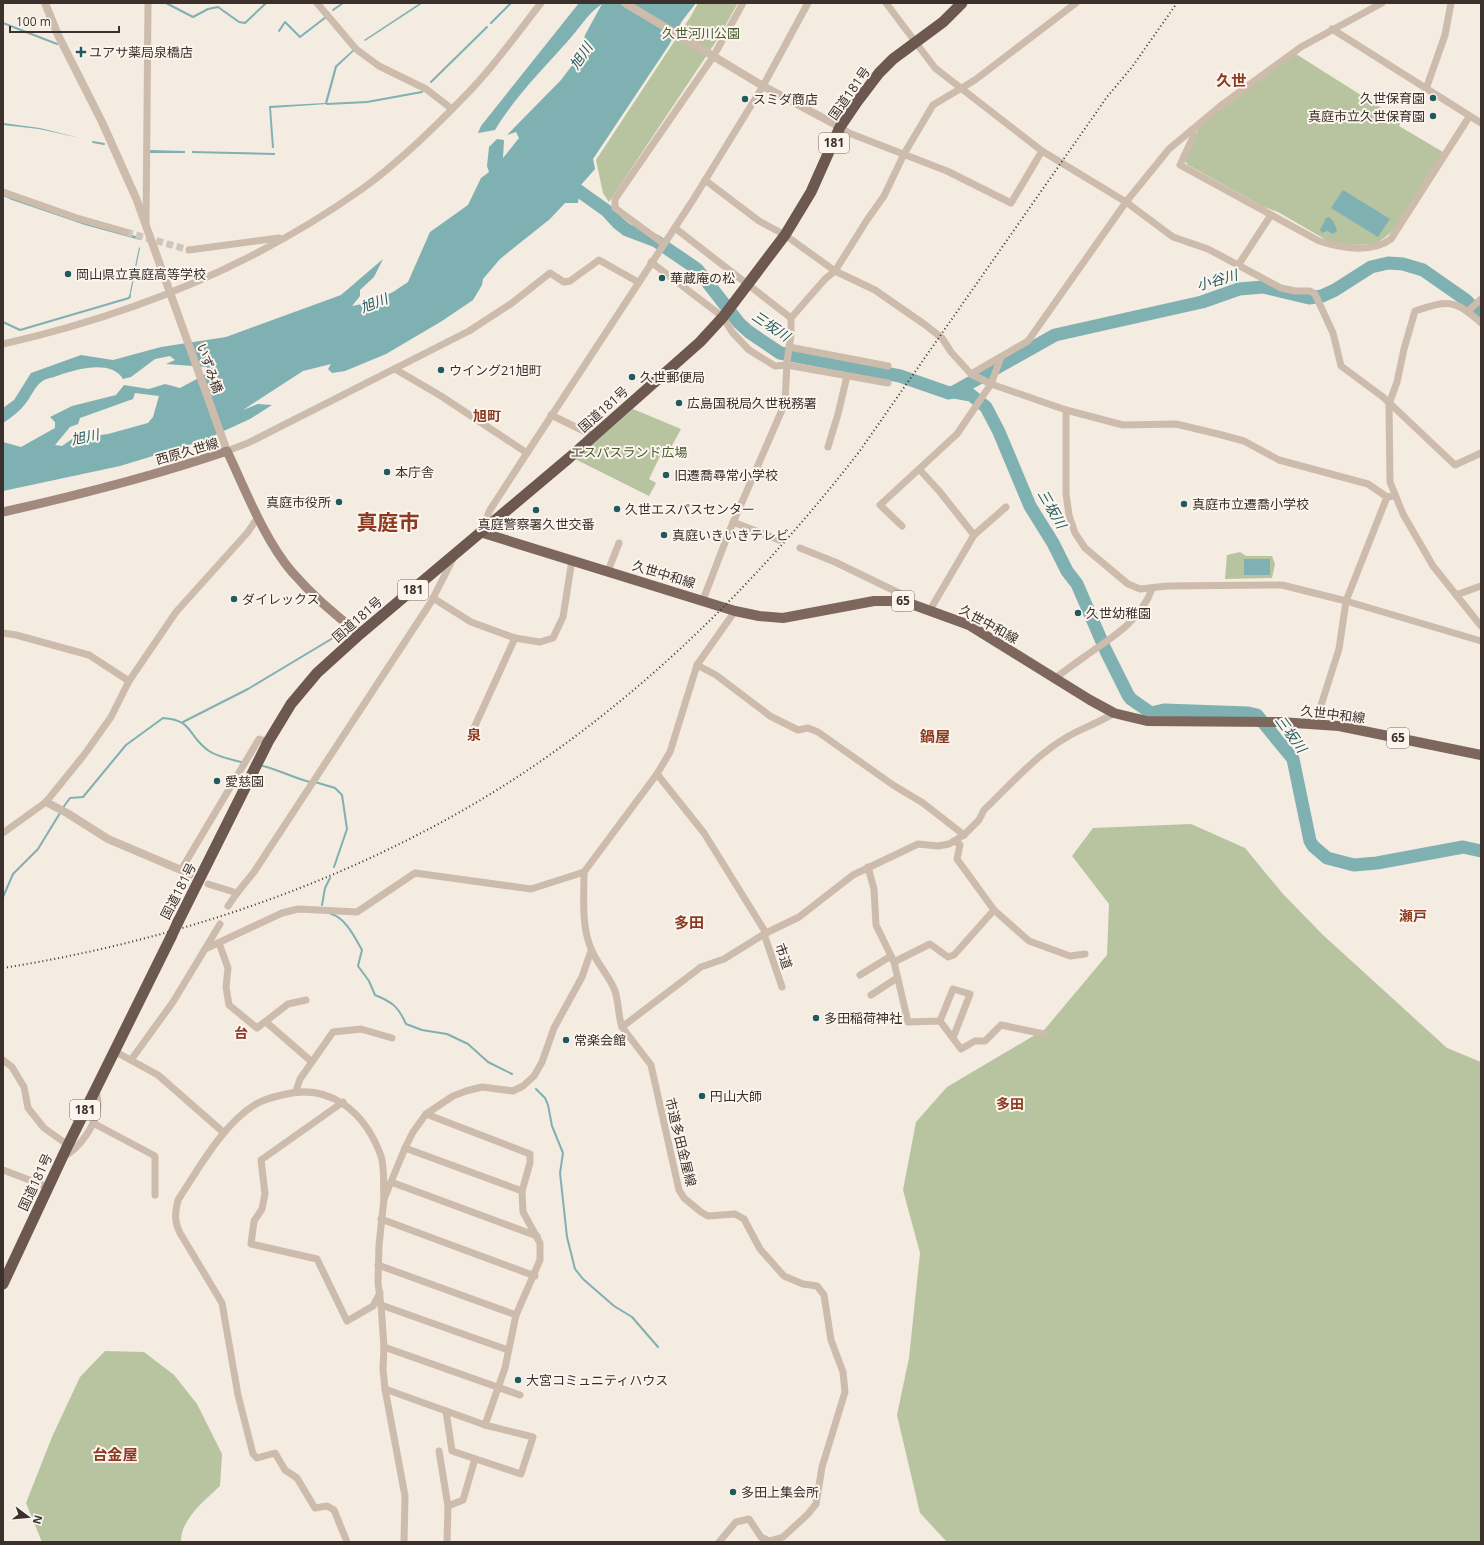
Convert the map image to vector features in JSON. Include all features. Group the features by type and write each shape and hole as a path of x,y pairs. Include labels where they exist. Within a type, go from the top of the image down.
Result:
{"highway":[{"name":"国道181号","path":"3,1284 68,1145 268,742 302,690 317,673 360,634 456,554 480,532 493,514 594,436 700,342 723,317 731,304 785,235 811,192 840,127 879,73 893,59 943,22 962,3"}],"main road":[{"name":"西原久世線","path":"3,512 62,499 138,479 227,451 258,517 275,547 292,572 322,602 360,634"},
{"name":"久世中和線","path":"480,532 735,611 759,616 783,618 874,602 903,600 969,625 1054,679 1114,713 1147,721 1315,724 1378,734 1481,755"}],"street":[{"name":"いずみ橋","path":"45,3 58,34 102,122 136,198 227,451"},
{"path":"146,228 148,3"},
{"path":"317,3 356,49 379,66 426,89 452,109"},
{"path":"3,344 100,318 169,293 230,267 286,238 362,188 405,152 452,109 496,60 542,3"},
{"path":"625,3 713,57 849,133 957,176 1011,203 1042,151"},
{"path":"664,244 615,208 615,199 713,57 743,3"},
{"path":"493,514 527,453 551,415 651,262 675,228 764,86 808,3"},
{"path":"886,3 935,68 1042,151 1126,202 1173,237 1208,249 1281,288 1295,291 1310,291 1315,294 1333,333 1341,366 1383,397 1455,465 1481,453"},
{"path":"703,600 733,522 785,403 789,347 792,336 791,318 825,279 835,271 866,220 884,196 904,154 933,105 962,89 996,65 1076,3"},
{"path":"971,374 1028,341 1126,202 1169,149 1223,104 1301,47 1382,3"},
{"path":"1426,89 1445,35 1451,3"},
{"path":"1332,29 1469,117 1481,123"},
{"path":"1192,130 1193,137 1180,165 1319,241 1331,245 1370,249 1381,246 1391,239 1469,117"},
{"path":"706,180 759,221 785,235 835,271 875,290 924,324 942,338 951,352 971,374 992,384 1066,410 1123,425 1176,424 1244,441 1279,460 1368,484 1386,497 1395,496"},
{"path":"3,192 77,218 126,232"},
{"path":"1238,264 1271,214"},
{"path":"675,228 748,282 791,318"},
{"path":"189,250 286,238"},
{"path":"227,451 248,443 469,331 512,303 550,273 564,282 570,281 599,260 638,282"},
{"path":"651,262 723,317 732,332 749,350 775,366 788,363 888,383"},
{"path":"1468,311 1481,299"},
{"path":"1481,323 1468,311 1453,303 1443,303 1415,311 1404,348 1398,382 1389,404 1390,482 1395,496 1403,514 1433,566 1481,626"},
{"path":"789,347 888,366"},
{"path":"902,526 880,505 957,434 992,384 1001,357"},
{"path":"395,369 454,404 527,453"},
{"path":"828,447 847,376"},
{"path":"1066,410 1066,494 1069,515 1075,533 1085,548 1128,584 1140,589 1152,589 1167,586 1282,585 1346,601 1481,641"},
{"path":"551,415 594,436"},
{"path":"919,469 940,492 974,535"},
{"path":"1315,724 1339,649 1346,601 1386,497"},
{"path":"930,610 974,535 1006,508"},
{"path":"3,833 46,802 84,755 111,716 129,680 176,612 248,532 258,517"},
{"path":"733,522 779,540"},
{"path":"608,571 619,543"},
{"path":"800,548 835,562 899,593 903,600"},
{"path":"228,906 254,872 433,598 456,554"},
{"path":"433,598 471,622 515,638 540,642 553,638 563,617 572,560"},
{"path":"1456,595 1481,586"},
{"path":"1054,679 1124,629 1135,618 1148,599 1152,589"},
{"path":"205,949 282,913 298,909 356,912 415,873 531,889 584,872 657,774 670,752 697,665 735,611"},
{"path":"3,633 16,635 89,655 129,680"},
{"path":"473,730 515,638"},
{"path":"697,665 716,675 770,716 798,730 808,728 818,732 893,785 923,803 964,835"},
{"path":"584,872 584,920 592,951 614,989 619,1004 620,1021 622,1027 701,967 724,959 765,934 799,918 853,875 918,844 938,846 955,841 964,835 979,820 984,810 1050,749 1067,737 1114,713"},
{"path":"181,870 259,740 268,742"},
{"name":"市道","path":"657,774 704,833 765,934 782,986"},
{"path":"46,802 67,813 108,839 190,875"},
{"path":"955,841 960,845 957,859 994,910 1029,941 1070,956 1084,954"},
{"path":"868,867 874,889 876,925 892,959 908,1022 940,1021"},
{"path":"208,884 237,893"},
{"path":"860,975 892,959 930,944 948,957 954,955 994,910"},
{"path":"132,1060 173,1002 220,924"},
{"path":"218,944 228,968 226,987 229,1005 257,1028 288,1004 306,1000"},
{"path":"384,1199 405,1148 413,1132 426,1114 453,1096 466,1091 482,1087 513,1090 523,1086 534,1076 542,1062 554,1028 582,977 592,951"},
{"path":"871,994 897,978"},
{"path":"940,1021 953,989 970,994 952,1038"},
{"path":"940,1021 961,1049 975,1041 984,1041 1001,1025 1044,1034"},
{"path":"266,1022 312,1062"},
{"name":"市道多田金屋線","path":"622,1027 651,1065 678,1190 684,1198 708,1216 735,1214 744,1219 760,1249 784,1276 803,1284 817,1286 824,1295 831,1340 843,1372 845,1392 822,1467 816,1504 808,1514 783,1538 769,1541 761,1537 749,1520 736,1522 719,1542"},
{"path":"296,1091 300,1079 333,1032 361,1029 392,1038"},
{"path":"114,1051 158,1075 223,1132"},
{"path":"3,1060 12,1067 24,1087 28,1108 44,1128 68,1145"},
{"path":"62,1158 73,1152 93,1123 98,1106 96,1088"},
{"path":"347,1542 334,1510 327,1506 315,1508 297,1478 284,1470 275,1453 257,1458 253,1454 238,1395 222,1303 175,1223 175,1211 178,1200 223,1132 256,1104 296,1091 316,1093 343,1102 353,1110 372,1135 382,1158 384,1199 378,1265 384,1346 383,1369 385,1389 405,1496 404,1542"},
{"path":"343,1102 261,1160 266,1194 262,1209 254,1220 251,1244 318,1259 347,1321 373,1306 380,1293"},
{"path":"426,1114 530,1154 530,1163 522,1191 522,1212 537,1236 542,1250 534,1276 516,1316 505,1368 485,1425"},
{"path":"93,1123 155,1156 155,1195"},
{"path":"405,1148 522,1191"},
{"path":"3,1170 48,1187"},
{"path":"391,1182 537,1236"},
{"path":"381,1219 534,1276"},
{"path":"378,1265 516,1316"},
{"path":"381,1305 508,1350"},
{"path":"384,1346 520,1395"},
{"path":"385,1389 485,1425 533,1437 521,1474 452,1451 446,1411"},
{"path":"439,1451 448,1506 447,1542"},
{"path":"448,1506 463,1500 475,1459"}],"green space":[{"name":"久世河川公園","path":"698,3 738,3 717,40 609,202 603,193 596,160 691,16"},
{"path":"1296,54 1402,121 1399,126 1443,152 1396,227 1376,244 1350,245 1328,241 1278,212 1264,207 1188,165 1185,161 1199,126"},
{"name":"エスパスランド広場","path":"633,409 681,429 668,453 663,450 649,479 656,483 649,496 575,459"},
{"path":"1240,552 1246,556 1272,556 1275,564 1272,578 1225,579 1227,555"},
{"path":"1191,824 1245,848 1283,894 1323,935 1447,1048 1481,1062 1481,1542 947,1542 920,1513 897,1415 909,1358 920,1253 903,1190 916,1122 947,1087 1045,1029 1107,955 1109,904 1072,856 1093,828"},
{"path":"105,1351 144,1352 174,1375 197,1404 222,1454 220,1486 194,1511 189,1518 182,1534 181,1542 42,1542 26,1503 52,1437 80,1377"}],"water":[{"path":"420,3 423,3 365,41 364,40"},
{"name":"旭川","path":"579,3 696,3 682,21 669,45 593,159 595,169 580,186 578,203 565,203 550,219 500,259 483,279 482,285 473,300 442,321 386,354 345,371 332,373 328,369 331,364 303,371 243,410 258,404 272,405 250,419 202,441 120,466 3,491 3,442 21,447 55,428 55,422 50,417 72,406 116,395 124,385 149,389 165,384 180,388 206,374 207,367 166,364 175,360 170,356 155,359 131,377 123,379 110,369 101,367 71,371 42,382 36,387 28,401 21,409 3,423 3,408 14,400 31,373 81,355 113,360 161,347 226,337 341,295 383,259 374,277 360,290 360,296 352,306 367,303 393,292 408,282 430,232 468,205 481,178 489,172 487,166 489,147 497,139 504,140 503,158 519,138 516,132 507,135 561,80 580,55 585,35 602,4 587,17 529,84 495,130 478,133 481,126","holes":["135,393 159,396 153,417 148,423 108,434 94,436 88,433 72,439 62,446 55,445 70,427 78,424 80,418 133,399"]},
{"path":"355,48 356,49 337,67 327,104 271,108 274,148 272,148 269,106 325,103 335,66"},
{"path":"3,123 40,128 80,138 39,129 3,125"},
{"path":"150,150 185,151 185,153 150,153"},
{"path":"192,151 275,153 275,155 192,153"},
{"path":"1343,190 1390,219 1378,237 1331,208"},
{"path":"3,193 85,222 143,238 140,240 85,225 12,200 3,196"},
{"path":"1329,217 1334,222 1337,231 1333,234 1327,231 1322,233 1320,230 1326,218"},
{"path":"139,247 140,248 130,298 129,297"},
{"path":"1244,559 1270,559 1270,575 1244,575"}],"waterway":[{"path":"166,3 193,17 208,9 218,7 239,22 245,23 266,3"},
{"path":"333,10 343,3"},
{"path":"491,23 511,3"},
{"path":"279,31 285,22 300,37 326,17"},
{"path":"3,23 57,44"},
{"path":"431,82 487,27"},
{"path":"327,104 367,102 422,92"},
{"path":"93,142 104,144"},
{"name":"三坂川","path":"565,181 607,211 627,230 656,241 697,269 739,323 749,332 780,353 900,376 949,393 954,392 971,395 986,407 999,432 1030,506 1053,543 1067,571 1077,584 1106,651 1131,699 1151,713 1164,710 1248,713 1257,715 1293,759 1310,841 1313,846 1327,858 1354,865 1377,863 1463,847 1481,851"},
{"name":"小谷川","path":"954,392 1055,335 1202,302 1239,289 1263,287 1309,298 1322,296 1335,290 1371,267 1388,263 1403,264 1423,270 1466,300 1481,316"},
{"path":"3,322 20,330 129,298 130,296"},
{"path":"183,722 248,689 338,635"},
{"path":"62,809 70,798 83,797 126,745 163,718 173,719 185,725 197,740 209,751 224,758 241,762"},
{"path":"263,766 310,782"},
{"path":"315,782 335,788 342,795 347,829 334,867"},
{"path":"3,897 13,874 38,849 60,813"},
{"path":"322,905 325,888 330,878"},
{"path":"331,914 341,919 353,934 362,950 358,966 369,981 375,995 394,1005 406,1024 422,1030 447,1034 468,1044 488,1062 512,1074"},
{"path":"536,1089 545,1098 548,1105 552,1126 563,1153 560,1173 567,1237 575,1269 583,1279 614,1306 632,1317 658,1347"}],"tunnel":[{"path":"126,232 189,250"}],"railway":[{"path":"3,968 112,947 165,933 219,917 323,879 423,832 487,796 548,756 606,713 662,666 715,616 765,563 859,452 1107,97 1132,67 1177,3"}],"place":[{"name":"ユアサ薬局泉橋店","path":"81,52"},
{"name":"久世保育園","path":"1433,98"},
{"name":"スミダ商店","path":"745,99"},
{"name":"真庭市立久世保育園","path":"1433,116"},
{"name":"岡山県立真庭高等学校","path":"68,274"},
{"name":"華蔵庵の松","path":"662,278"},
{"name":"ウイング21旭町","path":"441,370"},
{"name":"久世郵便局","path":"632,377"},
{"name":"広島国税局久世税務署","path":"679,403"},
{"name":"本庁舎","path":"387,472"},
{"name":"旧遷喬尋常小学校","path":"666,475"},
{"name":"真庭市役所","path":"339,502"},
{"name":"真庭市立遷喬小学校","path":"1184,504"},
{"name":"久世エスパスセンター","path":"617,509"},
{"name":"真庭警察署久世交番","path":"536,510"},
{"name":"真庭いきいきテレビ","path":"664,535"},
{"name":"ダイレックス","path":"234,599"},
{"name":"久世幼稚園","path":"1078,613"},
{"name":"愛慈園","path":"217,781"},
{"name":"多田稲荷神社","path":"816,1018"},
{"name":"常楽会館","path":"566,1040"},
{"name":"円山大師","path":"702,1096"},
{"name":"大宮コミュニティハウス","path":"518,1380"},
{"name":"多田上集会所","path":"733,1492"}],"district":[{"name":"久世","path":"1231,81"},
{"name":"旭町","path":"487,416"},
{"name":"真庭市","path":"388,523"},
{"name":"泉","path":"474,735"},
{"name":"鍋屋","path":"935,737"},
{"name":"瀬戸","path":"1413,916"},
{"name":"多田","path":"689,923"},
{"name":"台","path":"241,1033"},
{"name":"多田","path":"1010,1104"},
{"name":"台金屋","path":"115,1455"}]}
